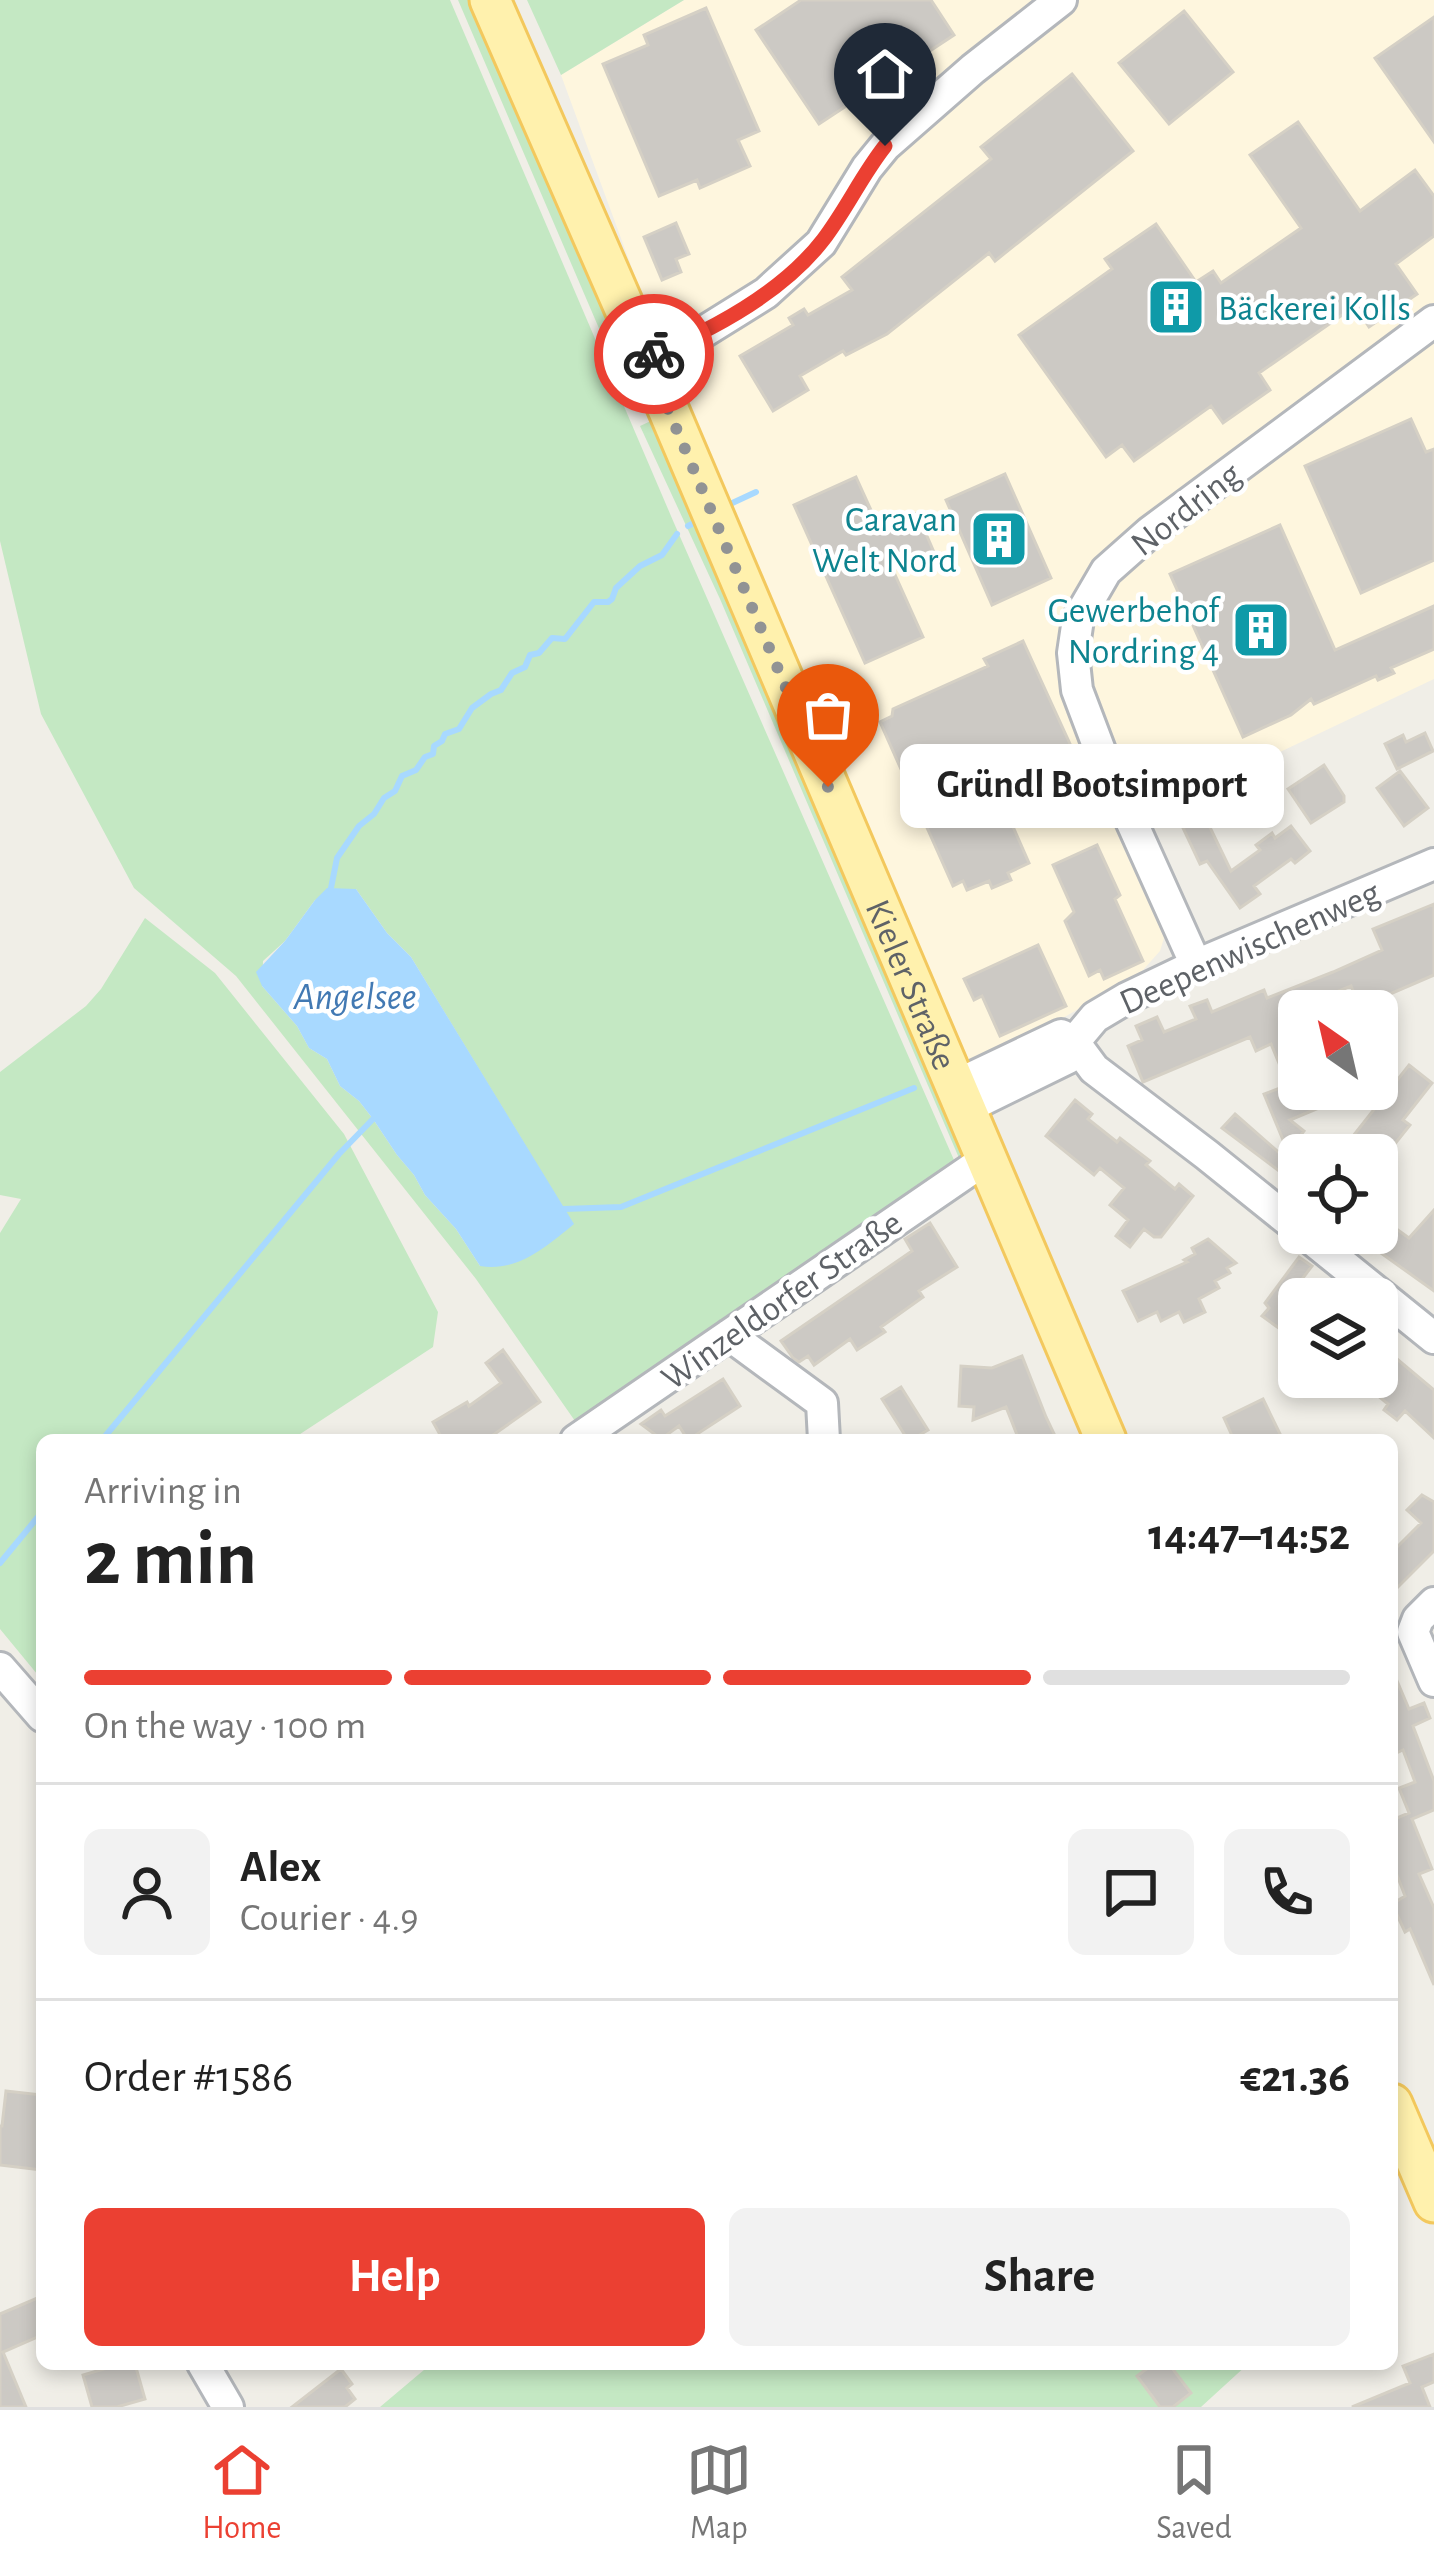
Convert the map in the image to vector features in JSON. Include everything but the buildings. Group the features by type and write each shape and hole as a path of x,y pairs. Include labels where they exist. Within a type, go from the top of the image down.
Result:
{"main road":[{"name":"Kieler Straße","path":"490,0 1103,1434"},
{"path":"1398,2118 1434,2202"}],"street":[{"path":"646,357 697,336 766,293 821,243 885,146 1061,0"},
{"name":"Nordring","path":"1196,965 1077,690 1073,653 1078,619 1106,572 1150,532 1434,321"},
{"name":"Deepenwischenweg","path":"959,1097 1068,1058 1074,1042 1095,1017 1127,998 1434,864"},
{"path":"1074,1042 1094,1069 1278,1212"},
{"name":"Winzeldorfer Straße","path":"585,1434 986,1159"},
{"path":"1330,1254 1434,1338"},
{"path":"729,1335 822,1403 824,1434"},
{"path":"1434,1603 1418,1618 1413,1632 1434,1681"},
{"path":"0,1668 36,1709"},
{"path":"206,2370 228,2407"}],"shaded area":[{"path":"684,0 1434,0 1434,679 1120,828 1164,938 1160,951 1143,970 1075,1011 1019,1043 962,1067 676,388 561,75"}],"green space":[{"path":"0,0 450,0 954,1160 575,1421 476,1279 236,976 134,888 41,714 0,541","holes":["356,889 411,957 573,1224 480,1266 373,1119 340,1086 327,1059 309,1048 297,1026 262,986 263,961 285,941 315,900"]},
{"path":"458,0 475,0 626,356 613,361"},
{"path":"527,0 684,0 561,75"},
{"path":"655,419 964,1144 959,1158 720,599 640,426"},
{"path":"145,918 215,973 344,1134 438,1312 433,1347 300,1434 36,1434 36,1673 0,1629 0,1233 21,1199 0,1195 0,1072 86,1006"},
{"path":"424,2370 1241,2370 1201,2407 380,2407"}],"water":[{"name":"Angelsee","path":"327,888 356,889 411,957 574,1224 531,1256 507,1265 480,1266 359,1101 340,1086 327,1059 309,1048 297,1026 262,986 256,972"}],"waterway":[{"path":"728,505 756,492"},
{"path":"688,526 692,524"},
{"path":"331,888 337,858 359,826 395,791 402,776 433,754 445,734 459,729 472,708 501,690 512,673 525,667 530,655 539,653 552,638 565,639 594,602 612,599 616,588 640,566 662,555 677,534"},
{"path":"564,1209 621,1207 914,1088"},
{"path":"107,1434 373,1119"},
{"path":"0,1563 36,1519"}],"way so far":[{"path":"654,354 646,357 828,787"}],"place":[{"name":"Bäckerei Kolls","path":"1176,307"},
{"name":"Caravan Welt Nord","path":"999,539"},
{"name":"Gewerbehof Nordring 4","path":"1261,630"},
{"name":"Gründl Bootsimport","path":"828,787"}],"route":[{"path":"654,354 697,336 766,293 821,243 885,146"}]}
